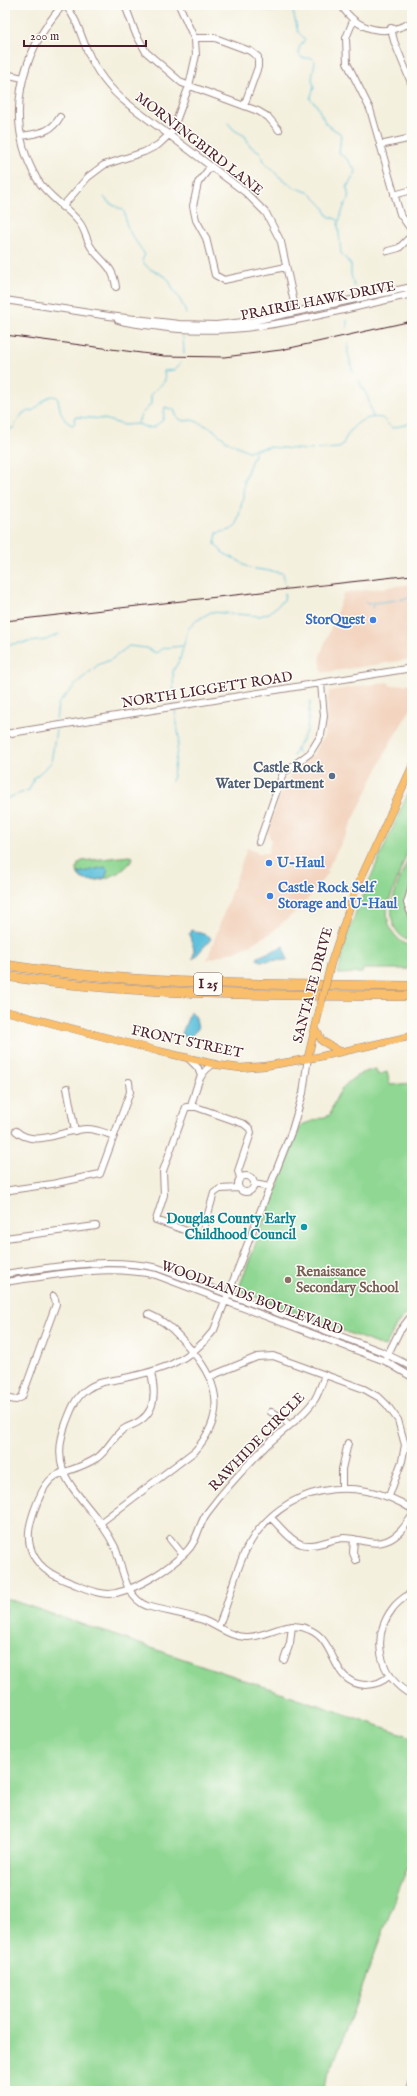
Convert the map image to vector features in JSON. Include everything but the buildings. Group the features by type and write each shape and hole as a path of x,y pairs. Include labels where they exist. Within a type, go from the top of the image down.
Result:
{"highway":[{"name":"I 25","path":"5,965 82,976 174,983 412,986"},
{"name":"I 25","path":"5,976 97,988 161,992 266,996 412,996"}],"main road":[{"name":"SANTA FE DRIVE","path":"308,1057 331,963 355,891 412,767"},
{"name":"FRONT STREET","path":"5,1011 188,1058 214,1064 250,1068 341,1052 412,1036"},
{"path":"314,1028 322,1041 341,1052"}],"street":[{"path":"64,5 37,39 23,78 19,106 22,136 37,179 49,194 78,221 92,248 113,272 116,287"},
{"name":"MORNINGBIRD LANE","path":"64,5 75,17 89,55 101,77 128,104 245,192 266,213 281,242 296,312"},
{"path":"125,5 135,32 146,52 182,83 264,114 279,130"},
{"path":"62,207 88,177 104,165 144,152 158,145 169,136 180,113 189,86 196,55 194,38 179,5"},
{"path":"341,5 353,21 370,29 391,28 412,22"},
{"path":"353,21 346,38 347,63 367,102 400,214 412,231"},
{"path":"391,28 394,41 412,84"},
{"path":"194,38 215,38 250,51 258,57 258,66 244,106"},
{"path":"5,74 23,78"},
{"path":"22,136 52,129 60,117"},
{"path":"380,145 412,138"},
{"path":"211,166 198,183 193,206 196,220 206,238 215,275 220,279 227,279 286,267"},
{"path":"394,195 412,190"},
{"path":"388,251 399,248 412,235"},
{"name":"PRAIRIE HAWK DRIVE","path":"5,300 109,316 179,324 216,325 253,321 412,287"},
{"name":"PRAIRIE HAWK DRIVE","path":"109,316 129,322 170,329 200,331 230,330 274,324 412,294"},
{"name":"NORTH LIGGETT ROAD","path":"5,734 321,684 412,668"},
{"path":"259,842 283,773 307,756 321,735 324,716 321,684"},
{"path":"412,886 407,904 412,916"},
{"path":"308,1057 302,1100 270,1187 214,1330 193,1351 170,1366 151,1373 98,1383 80,1394 71,1409 61,1439 59,1457 63,1472 71,1485 100,1523 114,1546 128,1588 134,1598 142,1604 198,1619 234,1635 245,1637 256,1636 276,1629 292,1626 309,1629 318,1634 330,1650 338,1670 351,1682 361,1685 373,1684 382,1681 390,1675"},
{"path":"188,1058 198,1068 201,1076"},
{"path":"214,1064 208,1067 201,1076 191,1106 185,1109 164,1166 162,1176 164,1195 156,1220 198,1235 202,1235 214,1193 218,1189 239,1188 244,1192 249,1191 254,1184"},
{"path":"5,1192 100,1174 130,1092 129,1082"},
{"path":"67,1088 75,1131"},
{"path":"191,1106 244,1124 250,1129 251,1133 238,1171 240,1178 238,1183 239,1188"},
{"path":"16,1131 21,1136 30,1139 75,1131 95,1130 114,1136"},
{"path":"240,1178 248,1176 252,1179 254,1184"},
{"path":"254,1184 270,1187"},
{"path":"5,1238 96,1226"},
{"name":"WOODLANDS BOULEVARD","path":"5,1274 88,1264 128,1263 168,1271 388,1355 412,1367"},
{"name":"WOODLANDS BOULEVARD","path":"5,1282 100,1270 128,1270 166,1278 385,1361 412,1376"},
{"path":"5,1398 16,1400 22,1397 56,1304 53,1296"},
{"path":"100,1523 195,1451 201,1444 211,1426 214,1416 215,1396 211,1376 193,1351 170,1325 148,1314"},
{"path":"385,1361 399,1332 412,1315"},
{"path":"211,1376 251,1359 267,1355 279,1357 364,1389 380,1398 398,1420 404,1437 404,1453 389,1496"},
{"name":"RAWHIDE CIRCLE","path":"151,1373 154,1395 151,1408 147,1414 142,1419 122,1430 96,1459 63,1472 48,1481 44,1487 30,1522 28,1539 35,1559 44,1570 57,1577 96,1591 112,1594 128,1588 152,1578 183,1555 194,1542 207,1513 268,1445 315,1400 325,1375"},
{"path":"270,1412 280,1416 289,1425"},
{"path":"342,1488 342,1470 348,1443"},
{"path":"218,1627 244,1553 254,1536 271,1518 295,1500 309,1494 342,1488 371,1490 389,1496 412,1508"},
{"path":"271,1518 294,1540 301,1544 314,1545 343,1538 378,1542 386,1541 400,1532 412,1516"},
{"path":"170,1539 183,1555"},
{"path":"354,1539 354,1553 356,1560"},
{"path":"412,1592 394,1606 381,1630 379,1640 382,1660 390,1675 396,1683 412,1695"},
{"path":"284,1660 290,1643 292,1626"},
{"path":"409,2091 412,2080"}],"shaded area":[{"name":"StorQuest","path":"412,584 412,659 322,673 320,656 344,593"},
{"name":"Castle Rock Water Department","path":"388,682 391,686 412,683 412,707 390,743 347,833 326,871 329,872 303,905 272,932 244,948 207,960 247,848 258,853 268,853 271,840 268,831 284,784 288,781 292,770 314,754 324,736 329,691"}],"green space":[{"path":"412,784 412,839 389,902 387,916 391,929 395,935 405,944 412,947 412,969 363,969 362,973 338,974 346,939 358,906"},
{"path":"412,850 412,878 406,899 406,909 412,919 412,943 400,935 394,925 392,913 393,901 397,887"},
{"path":"130,856 133,857 129,865 121,871 100,880 90,881 82,879 78,873 78,864 82,861"},
{"path":"376,1069 378,1075 387,1072 390,1085 412,1083 412,1306 396,1326 385,1347 238,1290 301,1125 330,1115 336,1098 346,1084 367,1071"},
{"path":"5,1598 412,1737 412,1855 323,2091 5,2091"}],"water":[{"path":"105,867 108,870 105,878 86,880 83,879 78,873"},
{"path":"191,930 209,936 211,939 193,959 194,949 189,934"},
{"path":"284,946 287,960 261,961 257,959 258,957"},
{"path":"191,1011 196,1018 198,1029 189,1038 185,1039 182,1033"}],"waterway":[{"path":"263,5 264,9 270,11 287,7 293,12 298,32 305,39 299,48 299,54 302,58 312,58 315,61 312,79 314,87 310,99 316,104 326,124 341,134 339,153 347,159 356,171 347,187 349,200 345,204 338,224 341,253 351,265 351,274 354,286"},
{"path":"228,123 234,130 245,136 250,146 260,152 266,165 273,169 277,175 294,187 310,193 323,206 328,216 338,220"},
{"path":"104,197 109,203 123,210 125,213 126,223 132,236 145,255 142,260 151,270 169,280 183,305 186,314"},
{"path":"347,320 347,328"},
{"path":"183,337 184,353"},
{"path":"348,344 348,353 353,373"},
{"path":"138,423 141,415 151,404 151,394 165,381 164,371 175,370 181,362"},
{"path":"359,381 368,398 373,418"},
{"path":"5,431 13,428 23,413 34,410 50,396 57,397 63,416 72,425 75,424 74,418 76,417 104,419 124,425 138,424 148,428 154,427 163,420 165,407 174,410 177,417 183,421 193,420 211,428 227,441 248,451 269,447 308,450 339,448 342,446 352,429 357,424 368,418 382,418 392,428 412,423"},
{"path":"256,449 244,480 243,498 237,524 231,530 217,533 215,544 223,553 249,568 283,573 285,585"},
{"path":"174,703 173,671 180,659 188,629 196,621 211,612 260,616 269,613 284,600 285,593"},
{"path":"410,604 411,594"},
{"path":"365,602 367,604 410,598"},
{"path":"372,608 373,603"},
{"path":"5,645 46,640 59,634"},
{"path":"56,720 58,704 78,682 98,665 112,659 129,646 146,648 156,653 163,648 182,646"},
{"path":"293,756 307,730 310,702"},
{"path":"172,781 179,738 175,709"},
{"path":"5,799 29,790 34,778 51,763 56,730"},
{"path":"296,749 299,753"}],"railway":[{"path":"5,335 164,356 224,357 281,350 412,321"},
{"path":"5,621 412,575"}],"place":[{"name":"StorQuest","path":"373,620"},
{"name":"Castle Rock Water Department","path":"332,776"},
{"name":"U-Haul","path":"269,863"},
{"name":"Castle Rock Self Storage and U-Haul","path":"270,896"},
{"name":"Douglas County Early Childhood Council","path":"304,1227"},
{"name":"Renaissance Secondary School","path":"288,1280"}]}
